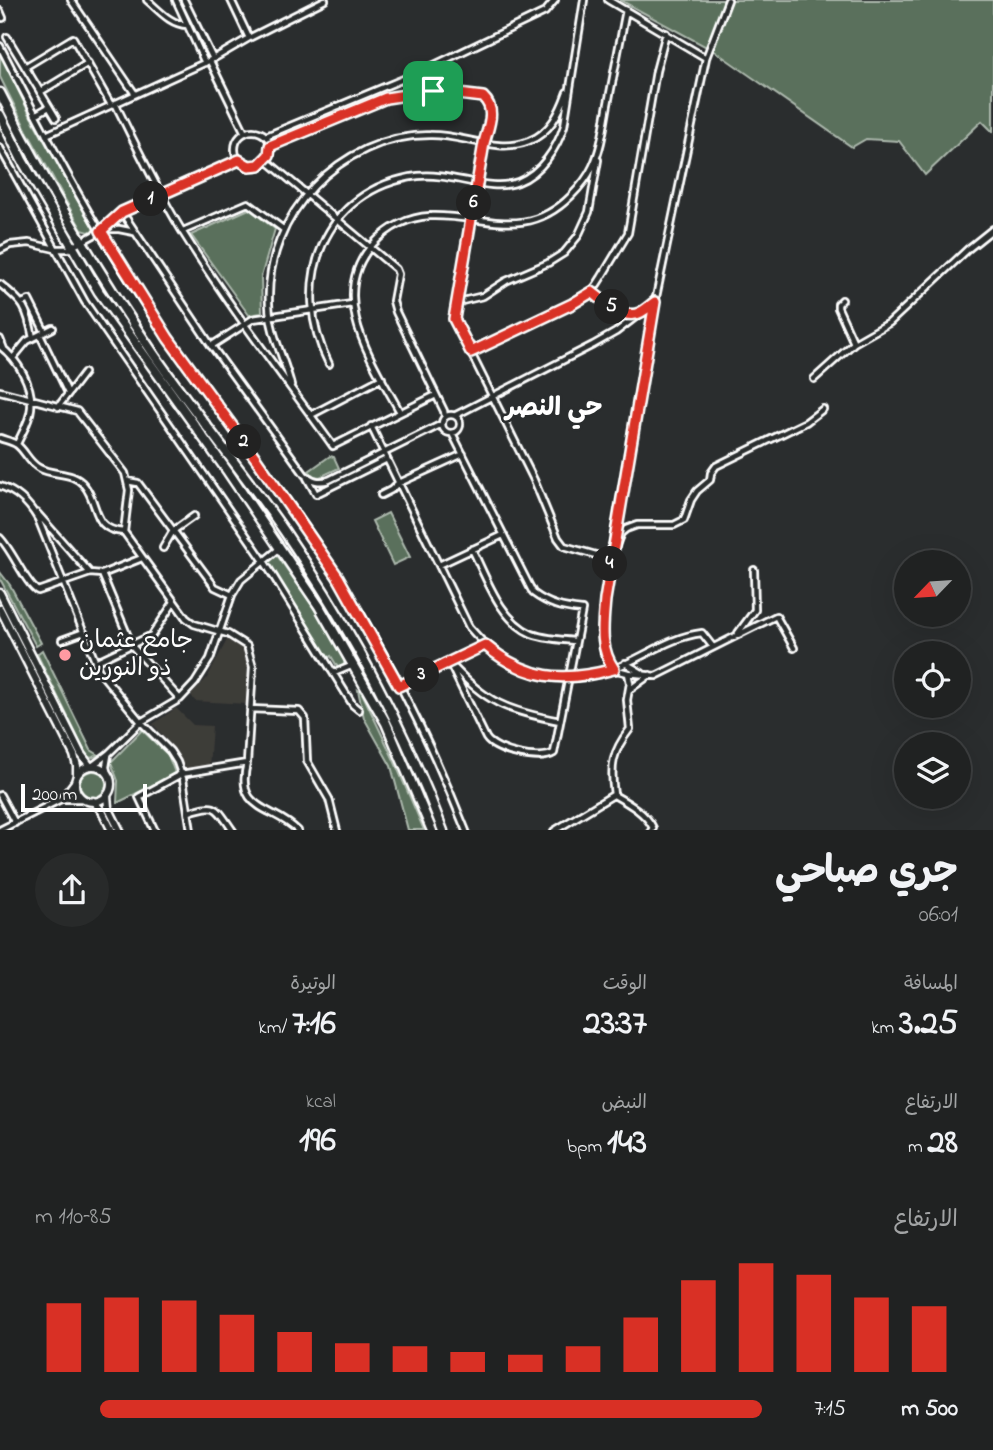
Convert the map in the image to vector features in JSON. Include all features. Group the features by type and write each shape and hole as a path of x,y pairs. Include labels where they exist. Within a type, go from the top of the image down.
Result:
{"highway":[{"path":"0,93 81,242 153,354 244,475 329,600 396,719 424,779 443,830"},
{"path":"0,116 22,160 99,292 319,606 386,723 432,830"}],"street":[{"path":"71,0 135,94"},
{"path":"148,0 172,22 187,25"},
{"path":"176,0 187,25 209,61"},
{"path":"184,0 209,61 245,133"},
{"path":"231,0 249,38"},
{"path":"46,135 209,61 325,0"},
{"path":"266,136 270,146 266,160 254,166 239,160 235,152 240,135 253,131 266,136 420,72 545,12 555,0"},
{"path":"329,364 315,331 311,309 311,289 316,262 327,236 365,195 404,179 446,176 498,186 518,182 549,157 558,144 564,126 584,0"},
{"path":"608,0 706,58"},
{"path":"729,0 706,58 655,302 610,559 602,633 604,653 614,669 656,676 776,616 794,648"},
{"path":"458,302 483,296 506,281 548,263 565,253 578,236 589,212 626,10"},
{"path":"0,11 3,18"},
{"path":"471,352 592,292 628,233 656,71 666,33"},
{"path":"7,37 56,118"},
{"path":"26,67 73,38 113,104 182,232 333,446 436,395"},
{"path":"0,46 35,115 101,231 168,338 338,577 437,760 466,830"},
{"path":"40,92 88,63"},
{"path":"270,146 386,98 430,92 438,86 438,75 433,70 426,69"},
{"path":"420,72 416,83 420,89 483,97 490,107 491,118 484,143 454,319 534,480 558,538 564,546 610,559"},
{"path":"291,385 274,340 269,285 271,267 283,229 306,192 357,153 392,141 447,135 484,143 510,145 529,142 544,133 557,116 570,82"},
{"path":"35,115 50,107"},
{"path":"400,412 359,331 352,304 355,276 370,247 387,231 412,219 431,216 508,225 548,212 570,198 586,180 601,142"},
{"path":"0,148 55,249 108,336 209,477 353,705 359,710"},
{"path":"101,231 122,212 239,160"},
{"path":"266,160 392,265 398,274 394,306 445,417 442,424 321,482 313,481 305,475"},
{"path":"182,232 248,203 283,229"},
{"path":"122,212 211,346 316,494 387,459"},
{"path":"0,250 10,245 29,243 55,249 72,247 110,228 134,232"},
{"path":"814,379 855,343 889,323 993,229"},
{"path":"0,284 22,303 29,314 33,338"},
{"path":"592,292 619,312 638,314"},
{"path":"22,303 29,300 68,393"},
{"path":"842,300 838,307 855,343"},
{"path":"445,417 449,414 456,415 593,345 616,332 655,302"},
{"path":"211,346 244,323 311,309 352,304"},
{"path":"13,358 27,341 53,328"},
{"path":"0,339 2,348 13,358 25,377 30,400 28,422 17,444"},
{"path":"58,407 84,373"},
{"path":"311,415 382,378"},
{"path":"0,391 77,411 125,473 129,490 124,532 142,558 190,622 221,631 247,646 253,667 244,775 249,797 263,810 290,822 297,830"},
{"path":"610,559 621,533 626,529 637,525 674,525 684,520 691,500 710,480 716,466 806,422 823,409"},
{"path":"452,433 461,425 456,415"},
{"path":"442,424 445,430 452,433 533,593 547,603 582,610 554,752 541,758 493,745 486,738 449,662"},
{"path":"371,426 469,626 485,645 500,657 535,674 569,678 614,669 682,635 702,633 713,647"},
{"path":"0,438 17,444 37,467 65,474 82,483 104,526 110,530 124,532"},
{"path":"381,495 399,483 463,454"},
{"path":"127,481 138,484 215,587 232,595"},
{"path":"0,486 20,496 31,506 90,573"},
{"path":"31,506 83,632 108,684 170,751 181,774 191,830"},
{"path":"163,548 173,531 194,516"},
{"path":"439,565 503,535"},
{"path":"0,538 10,549 34,590 38,591 90,573 102,574 142,558"},
{"path":"61,799 82,769 108,754 141,722 180,699 195,683 211,659 232,595 241,580 280,547"},
{"path":"472,550 499,603 521,627 540,636 576,641"},
{"path":"735,636 755,610 754,570"},
{"path":"102,574 132,646 180,699"},
{"path":"0,593 14,629 74,755 77,766 77,792 84,799"},
{"path":"96,662 152,635 174,602"},
{"path":"0,609 14,629 81,754 91,766 102,768 108,775"},
{"path":"62,640 83,632"},
{"path":"399,686 485,645"},
{"path":"449,662 469,684 489,699 509,709 560,721"},
{"path":"625,663 648,675"},
{"path":"334,673 351,666"},
{"path":"614,795 611,765 620,743 630,729 628,673"},
{"path":"628,690 643,682 648,675"},
{"path":"250,709 302,713 305,718 307,761 329,799 337,830"},
{"path":"108,754 106,767 111,785 107,795 108,807 120,830"},
{"path":"155,830 139,797 181,774 247,764"},
{"path":"0,795 15,822"},
{"path":"93,802 107,795"},
{"path":"556,830 614,795"},
{"path":"614,795 649,820 652,830"},
{"path":"0,830 61,799 84,799 93,802 102,811 111,830"},
{"path":"189,812 208,805 214,807 232,830"}],"shaded area":[{"path":"227,640 241,646 248,657 247,704 195,701 191,695 207,678"},
{"path":"176,708 193,725 212,726 209,768 187,771 178,754 153,724"}],"green space":[{"path":"620,0 993,0 993,132 982,121 925,175 899,141 866,139 852,147 716,52"},
{"path":"0,52 31,117 94,229 89,232 82,230 0,77"},
{"path":"249,209 275,229 261,277 262,313 249,315 191,235"},
{"path":"330,456 334,457 339,468 320,477 309,471"},
{"path":"388,513 410,557 393,565 372,521"},
{"path":"276,554 312,605 344,661 344,667 337,670 334,668 337,666 331,656 328,658 275,574 268,561"},
{"path":"0,572 10,585 41,643 36,646 0,579"},
{"path":"42,650 91,750 99,755 91,758 87,756 37,654"},
{"path":"358,690 362,693 394,760 424,830 408,830 391,766 364,718"},
{"path":"142,730 168,755 175,773 117,803 118,781 111,762"},
{"path":"93,771 102,775 106,784 102,793 93,797 84,793 80,784 84,775"}],"place":[{"name":"جامع عثمان ذو النورين","path":"65,655"}],"district":[{"name":"حي النصر","path":"554,409"}],"route":[{"path":"433,91 483,97 490,107 491,118 484,143 454,319 471,352 592,292 609,306 628,314 638,314 655,302 605,600 602,633 604,653 614,669 569,678 535,674 500,657 485,645 399,686 338,577 168,338 101,231 122,212 239,160 249,166 259,165 269,155 270,146 386,98 433,91"}]}
